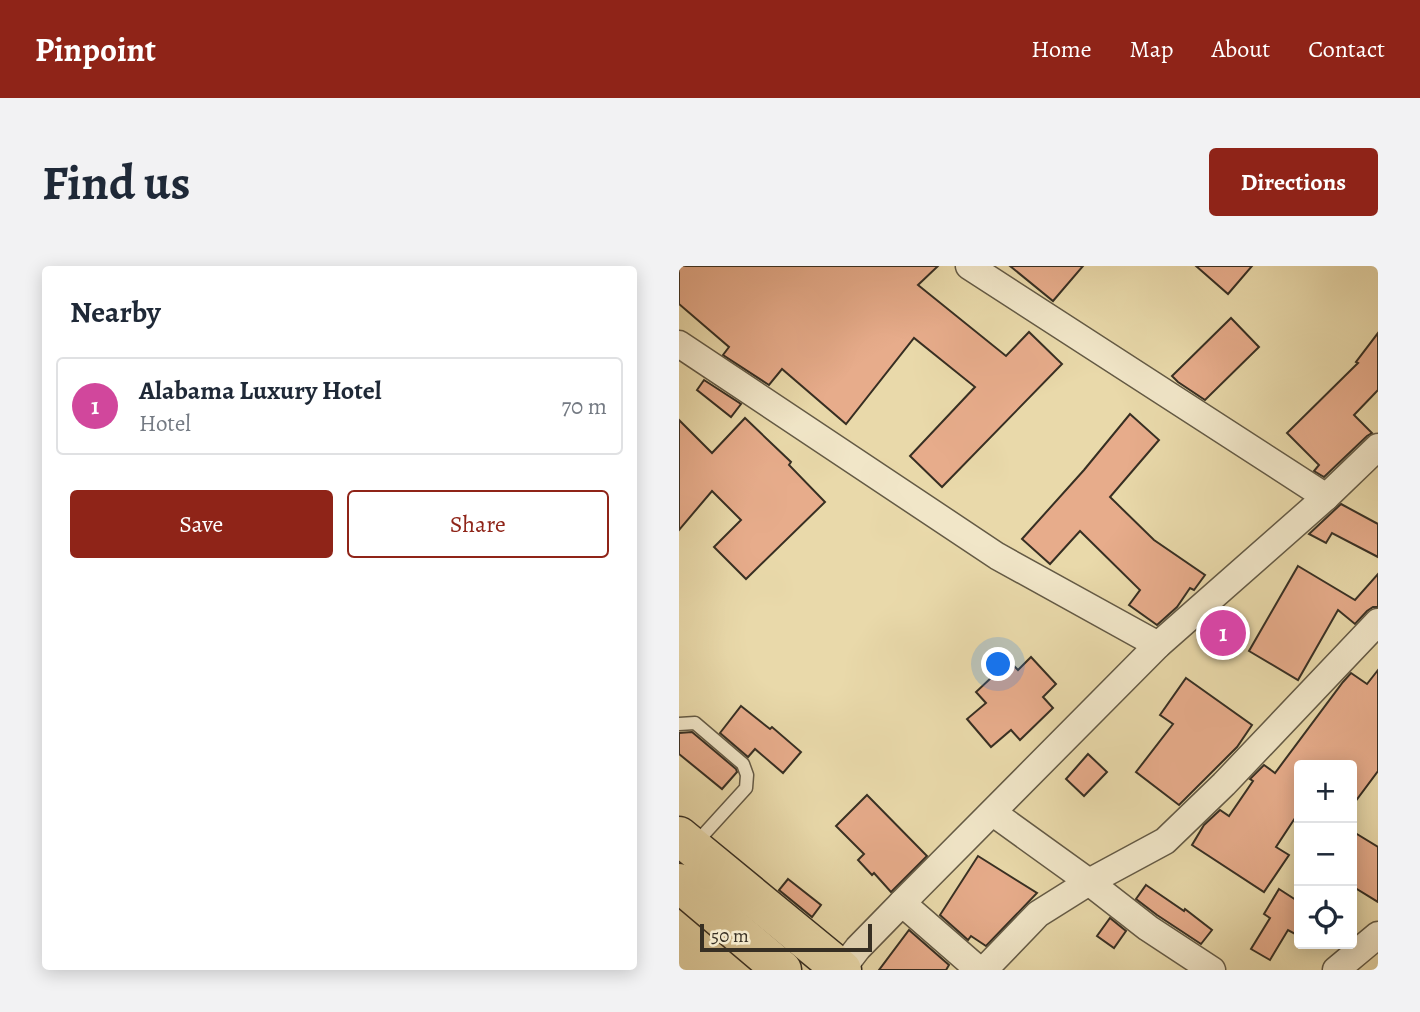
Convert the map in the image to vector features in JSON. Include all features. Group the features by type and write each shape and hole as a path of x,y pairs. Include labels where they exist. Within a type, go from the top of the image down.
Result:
{"main road":[{"path":"685,841 841,970"},
{"path":"679,883 782,970"}],"street":[{"path":"969,266 1326,497"},
{"path":"679,344 997,556 1158,645"},
{"path":"841,970 858,948 1158,645 1326,497 1378,447"},
{"path":"984,970 1038,914 1089,882 1165,841 1224,784 1378,622"},
{"path":"996,815 1148,928 1212,970"},
{"path":"902,903 979,970"},
{"path":"1336,970 1378,935"}],"lane":[{"path":"679,724 695,723 743,764 747,775 746,788 685,841"}],"building":[{"path":"679,266 938,266 918,285 1006,356 1029,332 1062,364 942,487 910,456 975,387 914,338 846,424 782,369 769,385 723,355 729,347 679,304"},
{"path":"1010,266 1083,266 1053,301"},
{"path":"1196,266 1252,266 1228,294"},
{"path":"1231,318 1259,347 1205,400 1172,376"},
{"path":"1378,333 1378,390 1354,415 1372,433 1324,477 1314,471 1319,465 1287,433 1358,363 1356,362"},
{"path":"704,380 741,404 731,417 697,390"},
{"path":"1130,414 1159,440 1110,497 1154,540 1205,575 1194,590 1190,588 1177,607 1157,625 1129,605 1140,590 1080,531 1050,564 1022,539"},
{"path":"745,418 791,462 789,465 825,502 746,579 714,547 741,520 712,491 679,530 679,420 712,453"},
{"path":"1341,504 1378,524 1378,557 1332,533 1326,543 1309,534"},
{"path":"1298,566 1355,600 1378,574 1378,607 1367,611 1355,624 1338,610 1298,680 1249,651"},
{"path":"1031,657 1056,684 1043,697 1053,708 1020,740 1011,730 991,747 967,719 986,703 976,692 1009,661 1018,670"},
{"path":"1378,670 1378,771 1357,799 1357,760 1294,760 1294,820 1276,847 1289,855 1264,892 1192,845 1204,825 1220,810 1229,816 1253,781 1250,779 1264,765 1275,773 1351,673 1367,684"},
{"path":"1186,678 1252,725 1237,747 1179,805 1136,772 1173,724 1160,715"},
{"path":"741,706 770,729 772,727 801,752 783,773 755,749 748,757 720,733"},
{"path":"692,732 736,769 737,772 722,789 679,754 679,733"},
{"path":"1088,754 1107,772 1084,796 1066,779"},
{"path":"867,795 927,856 891,892 858,860 864,854 836,826"},
{"path":"1357,834 1378,847 1378,902 1357,889"},
{"path":"978,856 1037,893 986,946 971,936 968,940 940,915"},
{"path":"788,879 821,905 812,917 779,890"},
{"path":"1146,885 1184,911 1185,909 1212,930 1201,944 1136,899"},
{"path":"1279,889 1294,899 1294,933 1288,930 1270,960 1251,949 1270,918 1264,914"},
{"path":"1110,918 1126,931 1114,948 1097,936"},
{"path":"909,930 949,965 946,970 879,970"}],"place":[{"name":"Alabama Luxury Hotel","path":"1223,633"}]}
